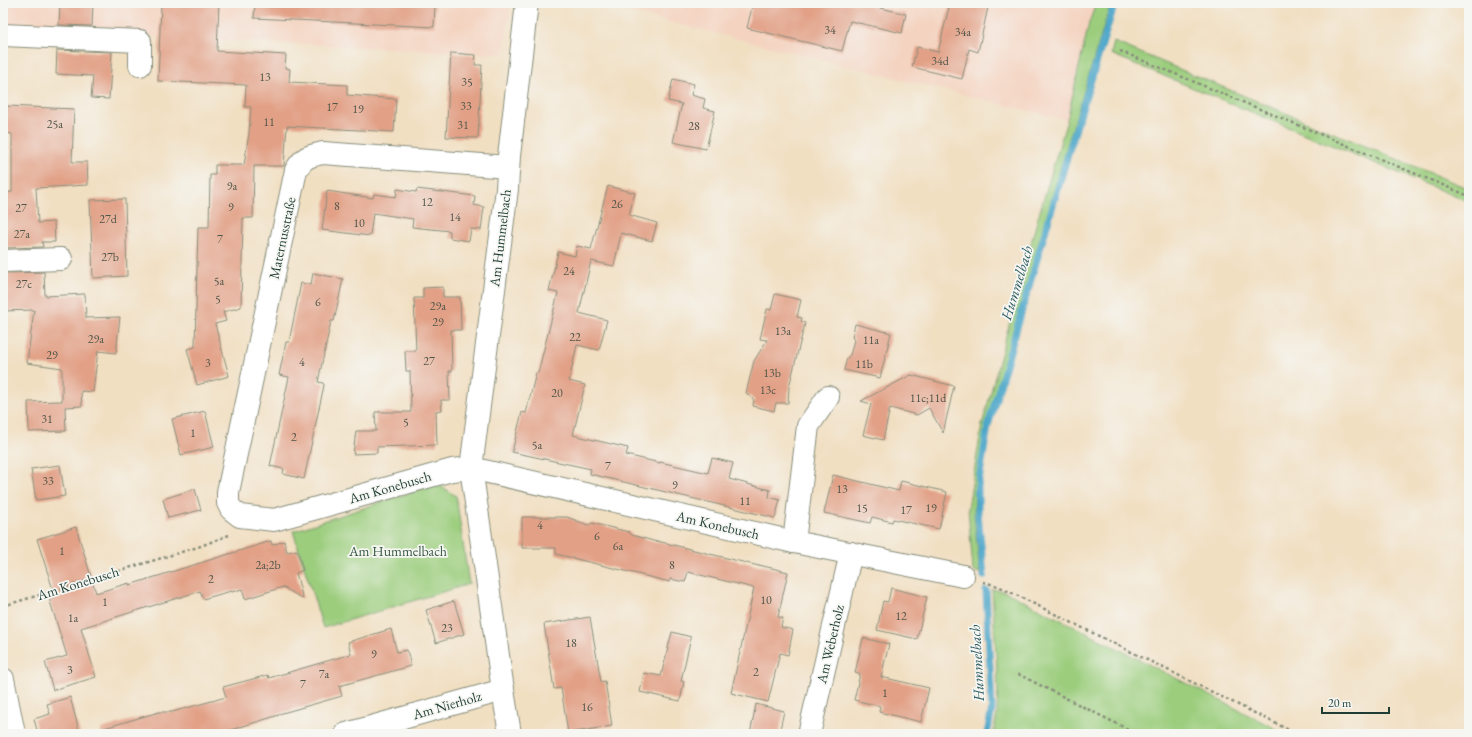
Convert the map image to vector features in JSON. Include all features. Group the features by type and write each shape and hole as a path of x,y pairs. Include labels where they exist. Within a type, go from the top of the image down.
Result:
{"street":[{"name":"Am Hummelbach","path":"510,734 471,468 507,189 508,167 527,3"},
{"path":"3,35 140,41 140,65"},
{"name":"Maternusstraße","path":"240,516 231,509 228,503 228,492 296,170 302,161 311,155 323,153 508,167"},
{"path":"3,261 61,259"},
{"path":"794,542 808,426 828,397"},
{"name":"Am Konebusch","path":"240,516 274,520 452,470 471,468 794,542 971,578"},
{"name":"Am Weberholz","path":"809,734 851,553"},
{"path":"3,679 14,734"},
{"name":"Am Nierholz","path":"346,734 503,690"}],"path":[{"path":"1120,51 1469,196"},
{"name":"Am Konebusch","path":"3,606 198,547 229,535 240,516"},
{"path":"971,578 998,586 1297,734"},
{"path":"1018,674 1137,734"}],"shaded area":[{"path":"3,3 511,3 503,54 3,29"},
{"path":"592,3 1096,3 1089,23 1067,120"}],"green space":[{"path":"1096,3 1111,3 1068,143 986,426 975,487 974,515 980,573 973,571 968,508 982,425 1037,221 1067,120 1089,23"},
{"path":"1114,42 1469,189 1469,202 1111,54"},
{"name":"Am Hummelbach","path":"437,484 456,496 469,584 323,628 293,531"},
{"path":"992,589 1006,592 1286,734 993,734 997,715 998,687"}],"building":[{"path":"60,3 93,3 92,26 59,25"},
{"path":"161,3 219,3 217,51 286,55 285,68 290,69 289,82 347,85 347,95 396,99 394,132 287,126 284,166 254,166 253,218 243,218 241,307 223,312 226,321 215,324 229,376 197,385 187,349 195,347 198,227 209,227 210,175 215,175 215,165 244,165 251,107 245,107 246,85 158,81"},
{"path":"255,3 435,3 434,27 254,18"},
{"path":"753,3 860,3 906,14 902,33 850,21 842,51 747,28"},
{"path":"950,3 989,3 978,52 969,49 962,79 912,67 917,47 938,52"},
{"path":"57,50 112,52 109,99 91,98 93,76 56,74"},
{"path":"451,53 476,55 475,65 482,65 478,138 446,137"},
{"path":"673,79 694,84 691,95 705,99 703,108 715,111 706,149 673,142 682,104 668,101"},
{"path":"7,106 74,109 72,162 87,162 88,185 36,188 38,223 54,222 55,242 42,242 43,247 6,248 3,193 12,192 12,134 6,133"},
{"path":"608,186 635,193 629,215 657,223 652,241 621,233 614,266 591,261 579,313 607,320 599,350 577,345 569,381 585,385 573,435 628,448 626,455 708,473 712,458 733,463 729,479 770,490 769,497 780,500 775,518 590,474 591,469 512,452 522,412 526,413 536,373 538,373 558,293 549,291 558,252 575,256 577,246 591,249"},
{"path":"397,189 416,192 417,189 475,196 474,205 484,207 481,230 471,229 469,241 450,238 450,231 412,227 413,219 373,213 370,236 322,230 327,191 373,198 374,194 396,197"},
{"path":"125,199 127,276 93,278 90,200"},
{"path":"44,272 45,296 85,294 86,318 120,317 116,353 98,351 93,392 81,391 82,406 65,407 66,431 29,432 28,402 62,401 62,368 27,363 34,310 3,311 3,273"},
{"path":"313,273 343,279 334,321 331,321 318,382 323,383 324,385 304,479 283,474 284,469 270,466 289,377 279,375 286,342 289,342 301,283 311,285"},
{"path":"443,287 443,297 460,297 461,330 451,330 452,371 449,371 450,400 441,400 442,410 436,411 437,445 377,447 377,453 353,454 356,431 376,431 375,412 411,412 410,371 406,371 405,351 416,351 414,298 423,298 423,288"},
{"path":"775,294 801,300 797,317 802,318 801,321 805,323 789,387 788,403 776,403 774,411 753,406 754,400 746,393 754,361 767,340 760,339 767,309 771,310"},
{"path":"855,324 891,333 880,378 844,370 854,340 852,337"},
{"path":"911,375 954,386 943,433 929,408 917,415 890,408 883,440 863,435 871,404 861,401"},
{"path":"205,411 214,447 181,455 172,419"},
{"path":"60,465 65,496 36,500 31,469"},
{"path":"833,475 899,491 901,481 947,492 939,529 893,519 892,522 872,517 870,523 824,513"},
{"path":"195,489 201,510 168,518 163,499"},
{"path":"522,517 567,517 588,525 592,523 629,532 632,535 657,542 788,572 778,617 783,618 781,627 793,630 788,655 780,653 768,702 731,693 754,588 688,572 685,582 670,579 670,582 556,554 556,548 522,548"},
{"path":"76,527 96,593 129,583 129,585 271,541 272,545 284,541 287,552 297,550 303,570 296,573 303,599 283,587 245,599 242,589 203,599 200,591 81,628 96,677 53,690 45,662 67,656 49,598 55,596 37,539"},
{"path":"891,588 927,597 917,639 877,630 883,601 888,602"},
{"path":"454,601 464,634 436,643 426,610"},
{"path":"590,617 601,682 605,681 612,726 568,733 561,688 554,689 544,624"},
{"path":"391,629 397,652 407,650 411,666 339,686 342,696 279,714 218,734 101,734 101,729 159,712 172,712 226,697 223,687 268,675 269,678 351,654 348,642"},
{"path":"672,632 691,637 681,681 684,682 680,701 640,692 644,673 661,676"},
{"path":"863,638 889,644 881,677 929,688 921,722 879,712 880,706 854,700 860,674 855,673"},
{"path":"70,697 80,734 38,734 34,719 50,714 47,704"},
{"path":"756,704 784,711 779,734 750,734"}],"waterway":[{"name":"Hummelbach","path":"984,576 978,514 978,487 988,426 1071,144 1115,3"},
{"name":"Hummelbach","path":"986,591 992,709 987,734"}]}
